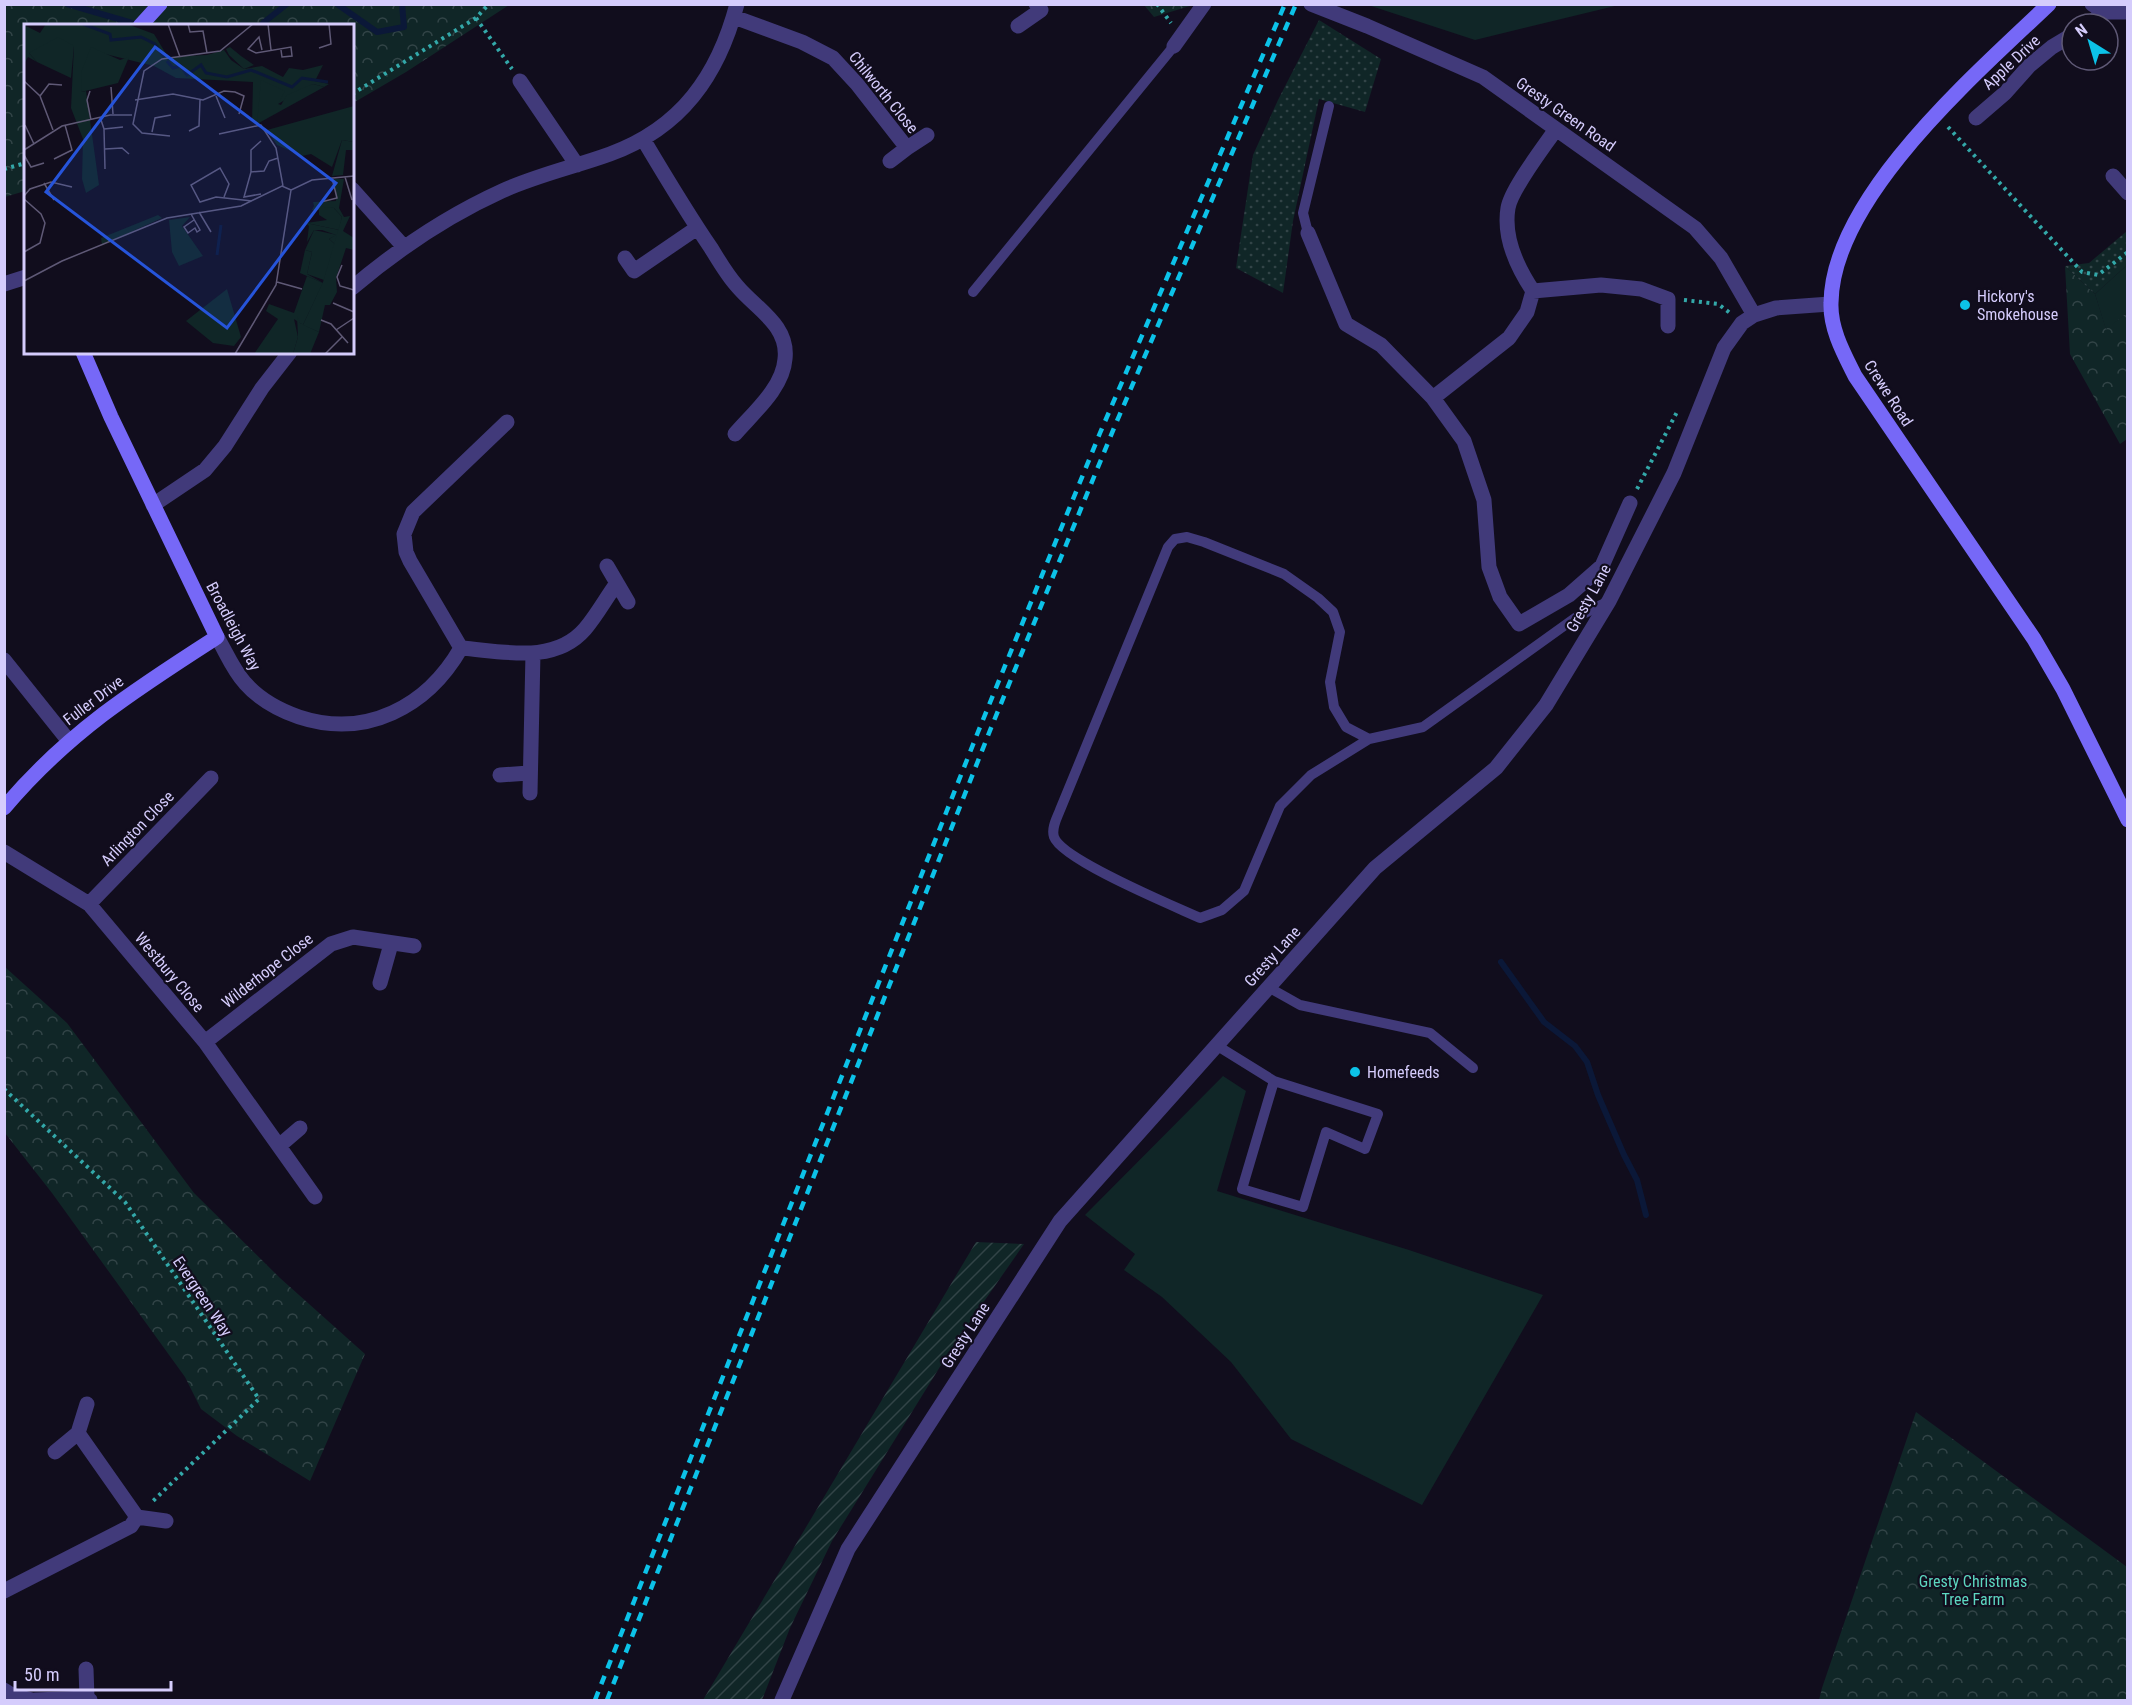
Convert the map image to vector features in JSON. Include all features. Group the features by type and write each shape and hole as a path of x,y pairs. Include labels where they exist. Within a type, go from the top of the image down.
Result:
{"street":[{"path":"142,24 160,4"},
{"path":"1174,46 1204,4"},
{"name":"Gresty Green Road","path":"1311,4 1483,77 1695,228 1721,258 1748,319"},
{"name":"Crewe Road","path":"2049,4 1936,113 1864,206 1853,225 1835,272 1830,304 1838,340 1855,376 2034,639 2063,689 2127,820"},
{"path":"1018,26 1043,6"},
{"path":"2098,8 2127,12"},
{"path":"354,286 435,226 501,191 644,140 663,126 697,92 719,58 736,11"},
{"name":"Chilworth Close","path":"736,11 833,58 857,84 907,148"},
{"name":"Apple Drive","path":"1976,118 2005,93 2029,66 2060,42"},
{"path":"520,81 577,165"},
{"path":"1533,291 1520,272 1508,240 1508,207 1522,179 1556,129"},
{"name":"Chilworth Close","path":"890,160 927,135"},
{"path":"644,140 697,228 736,286 778,327 785,343 785,361 778,379 767,396 735,434"},
{"path":"2113,176 2127,193"},
{"path":"354,191 404,247"},
{"path":"634,271 697,228"},
{"path":"1308,233 1346,324 1381,345 1433,398 1464,441 1484,500 1490,567 1500,597 1519,624 1569,595 1602,566 1630,502"},
{"path":"625,258 644,284"},
{"path":"4,284 24,278"},
{"path":"1533,291 1601,285 1641,289 1668,299 1668,326"},
{"path":"1433,398 1509,338 1527,312 1533,291"},
{"path":"1748,319 1776,308 1830,304"},
{"name":"Gresty Lane","path":"782,1701 848,1549 1060,1221 1375,868 1496,768 1546,705 1609,601 1674,473 1724,348 1748,319"},
{"name":"Broadleigh Way","path":"84,354 111,417 217,636 244,682 258,695 290,714 307,720 335,724 365,722 404,708 422,696 437,682 461,648"},
{"path":"153,505 205,471 288,354"},
{"path":"507,422 412,512 404,534 406,552 410,561 461,648 533,653 556,649 576,638 586,628 617,583"},
{"path":"607,566 628,602"},
{"name":"Fuller Drive","path":"4,808 69,740 149,680 217,636"},
{"path":"530,793 533,653"},
{"path":"4,660 69,740"},
{"path":"500,776 529,773"},
{"name":"Arlington Close","path":"88,904 212,778"},
{"name":"Westbury Close","path":"4,852 88,904 205,1042 315,1197"},
{"name":"Wilderhope Close","path":"205,1042 331,944 353,937 365,937 391,944 414,946"},
{"path":"380,983 391,944"},
{"path":"279,1146 300,1128"},
{"path":"55,1452 78,1433 87,1404"},
{"path":"78,1433 137,1517 166,1521"},
{"path":"4,1591 131,1526 137,1517"},
{"path":"4,1690 33,1701 89,1699 86,1669"}],"lane":[{"path":"973,292 1174,46"},
{"path":"1308,233 1303,213 1329,106"},
{"path":"1370,739 1346,727 1334,707 1330,682 1340,632 1333,612 1318,598 1284,574 1204,542 1187,537 1175,539 1168,547 1060,810 1054,825 1054,837 1060,846 1113,879 1200,918 1222,910 1244,891 1280,806 1311,775 1370,739 1424,727 1575,618 1609,601"},
{"path":"1268,987 1300,1005 1430,1033 1473,1068"},
{"path":"1216,1045 1274,1081 1378,1114 1365,1149 1326,1132 1303,1207 1242,1189 1274,1081"}],"path":[{"path":"354,93 476,18 489,4"},
{"path":"476,18 520,81"},
{"path":"1936,113 2082,272 2098,275 2127,252"},
{"path":"4,169 24,164"},
{"path":"1668,299 1718,304 1748,319"},
{"path":"1630,502 1680,407"},
{"name":"Evergreen Way","path":"4,1089 125,1202 259,1399 137,1517"}],"green space":[{"path":"5,5 509,5 406,72 354,102 354,24 24,24 24,191 5,197"},
{"path":"1144,5 1193,5 1154,17"},
{"path":"1368,5 1619,5 1475,40"},
{"path":"1319,20 1381,59 1365,112 1319,99 1293,221 1283,293 1236,268 1253,155"},
{"path":"2127,231 2127,265 2095,294 2065,266 2089,263"},
{"path":"2127,265 2127,313 2106,330 2095,294"},
{"path":"2065,266 2095,294 2106,329 2127,313 2127,439 2120,444 2070,354"},
{"path":"5,967 67,1023 194,1193 280,1278 365,1354 310,1481 237,1436 201,1409 185,1377 52,1193 5,1133"},
{"path":"1223,1076 1246,1091 1217,1191 1409,1250 1543,1295 1422,1505 1291,1439 1231,1362 1162,1297 1124,1270 1135,1254 1085,1215"},
{"path":"976,1242 1024,1244 951,1349 832,1541 790,1628 762,1700 703,1700"},
{"name":"Gresty Christmas Tree Farm","path":"1916,1412 2127,1567 2127,1700 1819,1700"}],"waterway":[{"path":"67,4 136,24"},
{"path":"263,24 287,4"},
{"path":"337,4 377,32 404,27 402,4"},
{"path":"1501,962 1544,1022 1575,1046 1587,1062 1598,1095 1637,1180 1646,1215"}],"railway":[{"path":"595,1700 978,732 1100,433 1285,4"},
{"path":"607,1700 991,728 1114,428 1296,4"}],"place":[{"name":"Hickory's Smokehouse","path":"1965,305"},
{"name":"Homefeeds","path":"1355,1072"}]}
